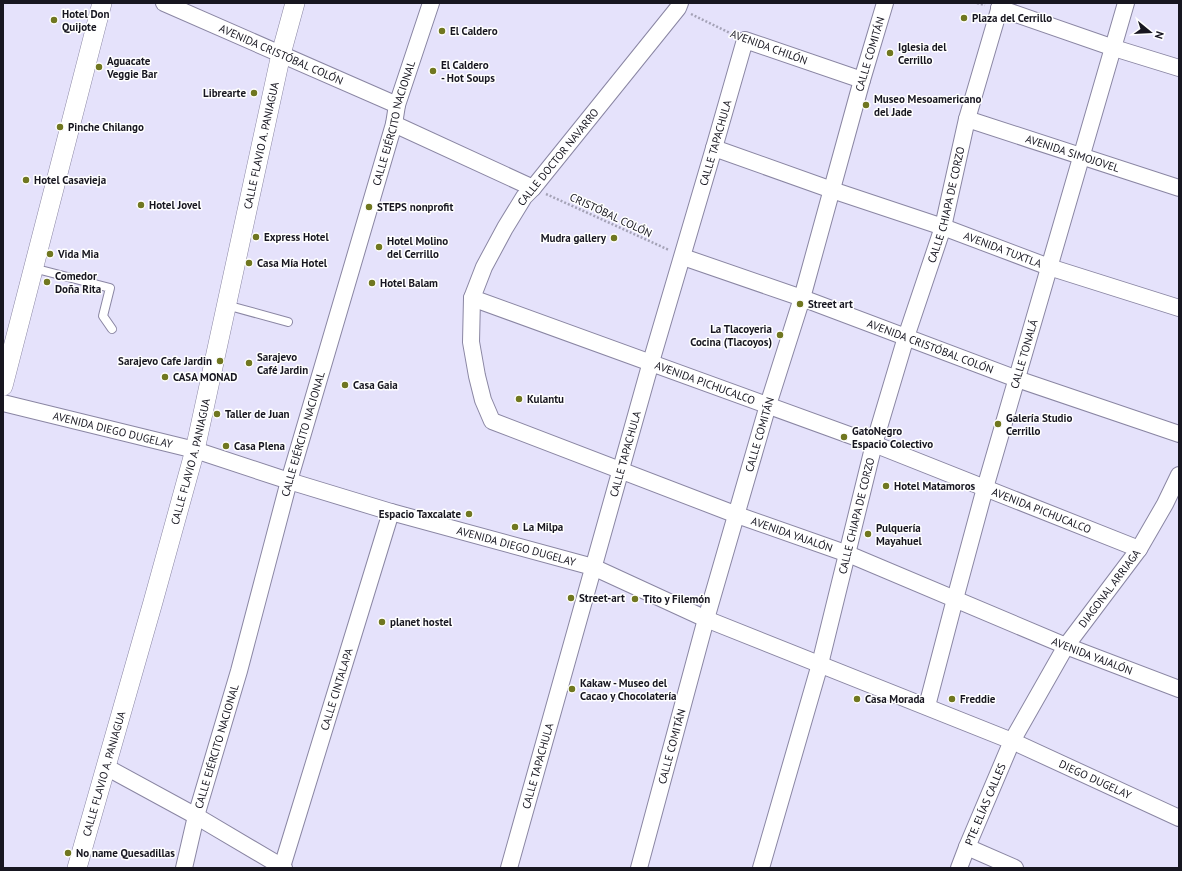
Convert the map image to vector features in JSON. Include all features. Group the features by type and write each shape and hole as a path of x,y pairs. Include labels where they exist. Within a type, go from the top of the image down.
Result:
{"street":[{"path":"3,386 102,3"},
{"name":"AVENIDA CRISTÓBAL COLÓN","path":"164,3 398,105"},
{"name":"CALLE FLAVIO A. PANIAGUA","path":"77,868 195,450 281,54 295,3"},
{"name":"CALLE EJÉRCITO NACIONAL","path":"184,868 196,816 239,671 289,481 394,124 398,105 431,3"},
{"name":"CALLE COMITÁN","path":"638,868 706,619 768,406 802,298 862,80 885,3"},
{"name":"CALLE TONALÁ","path":"927,706 985,488 1126,3"},
{"name":"CALLE DOCTOR NAVARRO","path":"492,421 483,400 471,342 472,298 484,267 524,197 533,188 679,5"},
{"path":"1000,6 1114,48 1179,68"},
{"name":"CALLE CHIAPA DE CORZO","path":"761,868 820,664 874,444 906,337 943,227 967,119 1000,6"},
{"name":"AVENIDA CHILÓN","path":"745,40 862,80"},
{"name":"CALLE TAPACHULA","path":"509,868 620,470 745,40"},
{"name":"AVENIDA SIMOJOVEL","path":"967,119 1179,188"},
{"path":"394,124 533,188"},
{"name":"AVENIDA TUXTLA","path":"714,148 832,190 943,227 1049,267 1179,308"},
{"name":"AVENIDA CRISTÓBAL COLÓN","path":"682,257 802,298 1017,379 1179,434"},
{"name":"AVENIDA PICHUCALCO","path":"472,298 874,444 1139,549"},
{"name":"AVENIDA DIEGO DUGELAY","path":"3,403 195,450 289,481 391,512 593,567 706,619 1012,741"},
{"name":"AVENIDA YAJALÓN","path":"492,421 736,515 848,554 1066,646 1179,689"},
{"name":"DIAGONAL ARRIAGA","path":"1012,741 1066,646 1139,549 1166,504 1179,475"},
{"name":"CALLE CINTALAPA","path":"283,868 391,512"},
{"name":"DIEGO DUGELAY","path":"1012,741 1179,818"},
{"name":"PTE. ELÍAS CALLES","path":"960,868 967,847 1012,741"},
{"path":"106,767 196,816 283,868"},
{"path":"967,847 1015,868"}],"lane":[{"path":"33,268 110,288 103,316 112,329"},
{"path":"226,305 288,322"}],"path":[{"name":"AVENIDA CHILÓN","path":"679,5 745,40"},
{"name":"CRISTÓBAL COLÓN","path":"533,188 682,257"}],"place":[{"name":"Plaza del Cerrillo","path":"964,18"},
{"name":"Hotel Don Quijote","path":"54,20"},
{"name":"El Caldero","path":"442,31"},
{"name":"Iglesia del Cerrillo","path":"890,53"},
{"name":"Aguacate Veggie Bar","path":"99,67"},
{"name":"El Caldero - Hot Soups","path":"433,71"},
{"name":"Librearte","path":"254,93"},
{"name":"Museo Mesoamericano del Jade","path":"866,105"},
{"name":"Pinche Chilango","path":"60,127"},
{"name":"Hotel Casavieja","path":"26,180"},
{"name":"Hotel Jovel","path":"141,205"},
{"name":"STEPS nonprofit","path":"369,207"},
{"name":"Express Hotel","path":"256,237"},
{"name":"Mudra gallery","path":"614,238"},
{"name":"Hotel Molino del Cerrillo","path":"379,247"},
{"name":"Vida Mia","path":"50,254"},
{"name":"Casa Mía Hotel","path":"249,263"},
{"name":"Comedor Doña Rita","path":"47,282"},
{"name":"Hotel Balam","path":"372,283"},
{"name":"Street art","path":"800,304"},
{"name":"La Tlacoyeria Cocina (Tlacoyos)","path":"780,335"},
{"name":"Sarajevo Cafe Jardin","path":"220,361"},
{"name":"Sarajevo Café Jardin","path":"249,363"},
{"name":"CASA MONAD","path":"165,377"},
{"name":"Casa Gaia","path":"345,385"},
{"name":"Kulantu","path":"519,399"},
{"name":"Taller de Juan","path":"217,414"},
{"name":"Galería Studio Cerrillo","path":"998,424"},
{"name":"GatoNegro Espacio Colectivo","path":"844,437"},
{"name":"Casa Plena","path":"226,446"},
{"name":"Hotel Matamoros","path":"886,486"},
{"name":"Espacio Taxcalate","path":"469,514"},
{"name":"La Milpa","path":"515,527"},
{"name":"Pulquería Mayahuel","path":"868,534"},
{"name":"Street-art","path":"571,598"},
{"name":"Tito y Filemón","path":"635,599"},
{"name":"planet hostel","path":"382,622"},
{"name":"Kakaw - Museo del Cacao y Chocolatería","path":"572,689"},
{"name":"Casa Morada","path":"857,699"},
{"name":"Freddie","path":"952,699"},
{"name":"No name Quesadillas","path":"68,853"}]}
